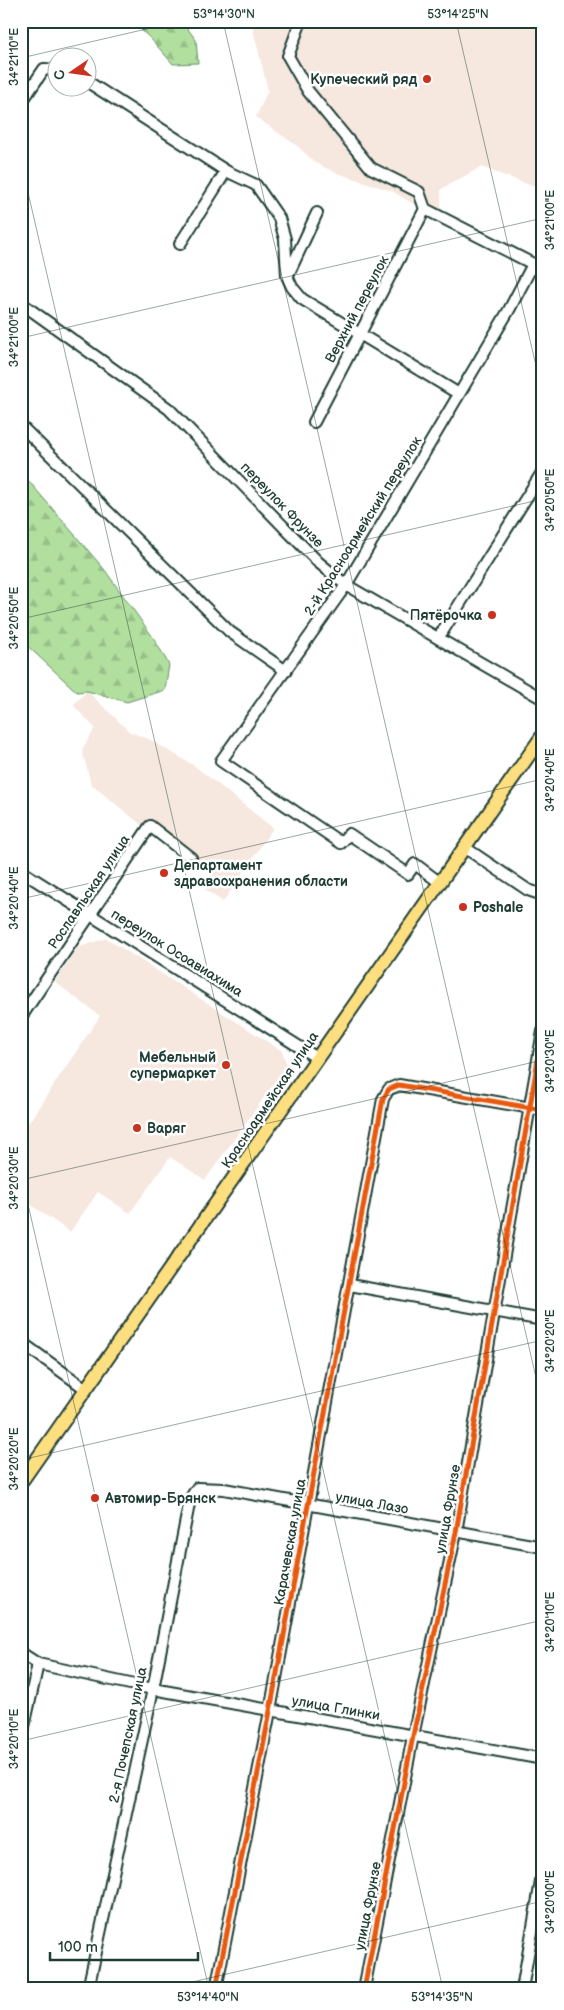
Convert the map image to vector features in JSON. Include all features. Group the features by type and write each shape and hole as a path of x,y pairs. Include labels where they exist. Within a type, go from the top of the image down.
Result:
{"main road":[{"name":"Красноармейская улица","path":"21,1482 543,735"}],"street":[{"path":"301,21 288,56 308,92 371,168 419,192 425,209 538,267"},
{"path":"21,103 44,70 48,70"},
{"path":"98,88 226,171 256,185 279,218 285,239 287,276 292,287 302,299 459,394"},
{"path":"180,244 226,171"},
{"name":"Верхний переулок","path":"314,422 359,332 425,209"},
{"path":"287,276 317,213"},
{"name":"2-й Красноармейский переулок","path":"440,882 415,864 408,874 349,834 341,843 221,761 346,585 509,310 538,267"},
{"name":"переулок Фрунзе","path":"21,303 169,409 318,562 346,585 439,637 543,699"},
{"path":"21,426 230,632 286,670"},
{"path":"439,637 543,470"},
{"name":"Рославльская улица","path":"21,1017 150,826 191,858"},
{"path":"464,847 528,890 543,895"},
{"name":"переулок Осоавиахима","path":"21,871 317,1058"},
{"name":"улица Фрунзе","path":"364,1989 413,1736 456,1532 543,1031"},
{"name":"Карачевская улица","path":"216,1989 270,1711 383,1099 389,1089 399,1085 529,1107"},
{"path":"529,1107 543,1110"},
{"path":"350,1284 543,1320"},
{"path":"21,1342 86,1389"},
{"name":"улица Лазо","path":"197,1488 224,1489 308,1506 543,1547"},
{"name":"2-я Почепская улица","path":"88,1989 152,1689 190,1499 197,1488"},
{"path":"21,1653 38,1664 21,1740"},
{"name":"улица Глинки","path":"38,1664 152,1689 543,1759"},
{"path":"522,1989 543,1870"}],"shaded area":[{"path":"251,21 543,21 543,190 481,167 441,189 441,210 437,218 392,191 334,172 316,163 297,146 256,117 268,90"},
{"path":"87,691 130,732 151,740 196,767 273,828 223,902 205,889 216,870 144,827 91,784 82,750 95,728 73,705"},
{"path":"106,938 282,1051 287,1065 205,1180 170,1157 130,1213 98,1192 70,1232 21,1198 21,1154 23,1151 21,1149 21,1134 100,1016 55,982 77,948"}],"green space":[{"path":"131,21 182,21 196,40 198,63 173,64 150,38"},
{"path":"21,472 104,569 155,640 169,665 165,690 127,702 87,691 77,692 21,640"}],"cycle path":[{"path":"364,1989 413,1736 456,1532 543,1031"},
{"path":"216,1989 270,1711 383,1099 389,1089 399,1085 543,1110"}],"place":[{"name":"Купеческий ряд","path":"427,79"},
{"name":"Пятёрочка","path":"492,615"},
{"name":"Департамент здравоохранения области","path":"164,873"},
{"name":"Poshale","path":"463,907"},
{"name":"Мебельный супермаркет","path":"226,1065"},
{"name":"Варяг","path":"137,1128"},
{"name":"Автомир-Брянск","path":"95,1498"}]}
